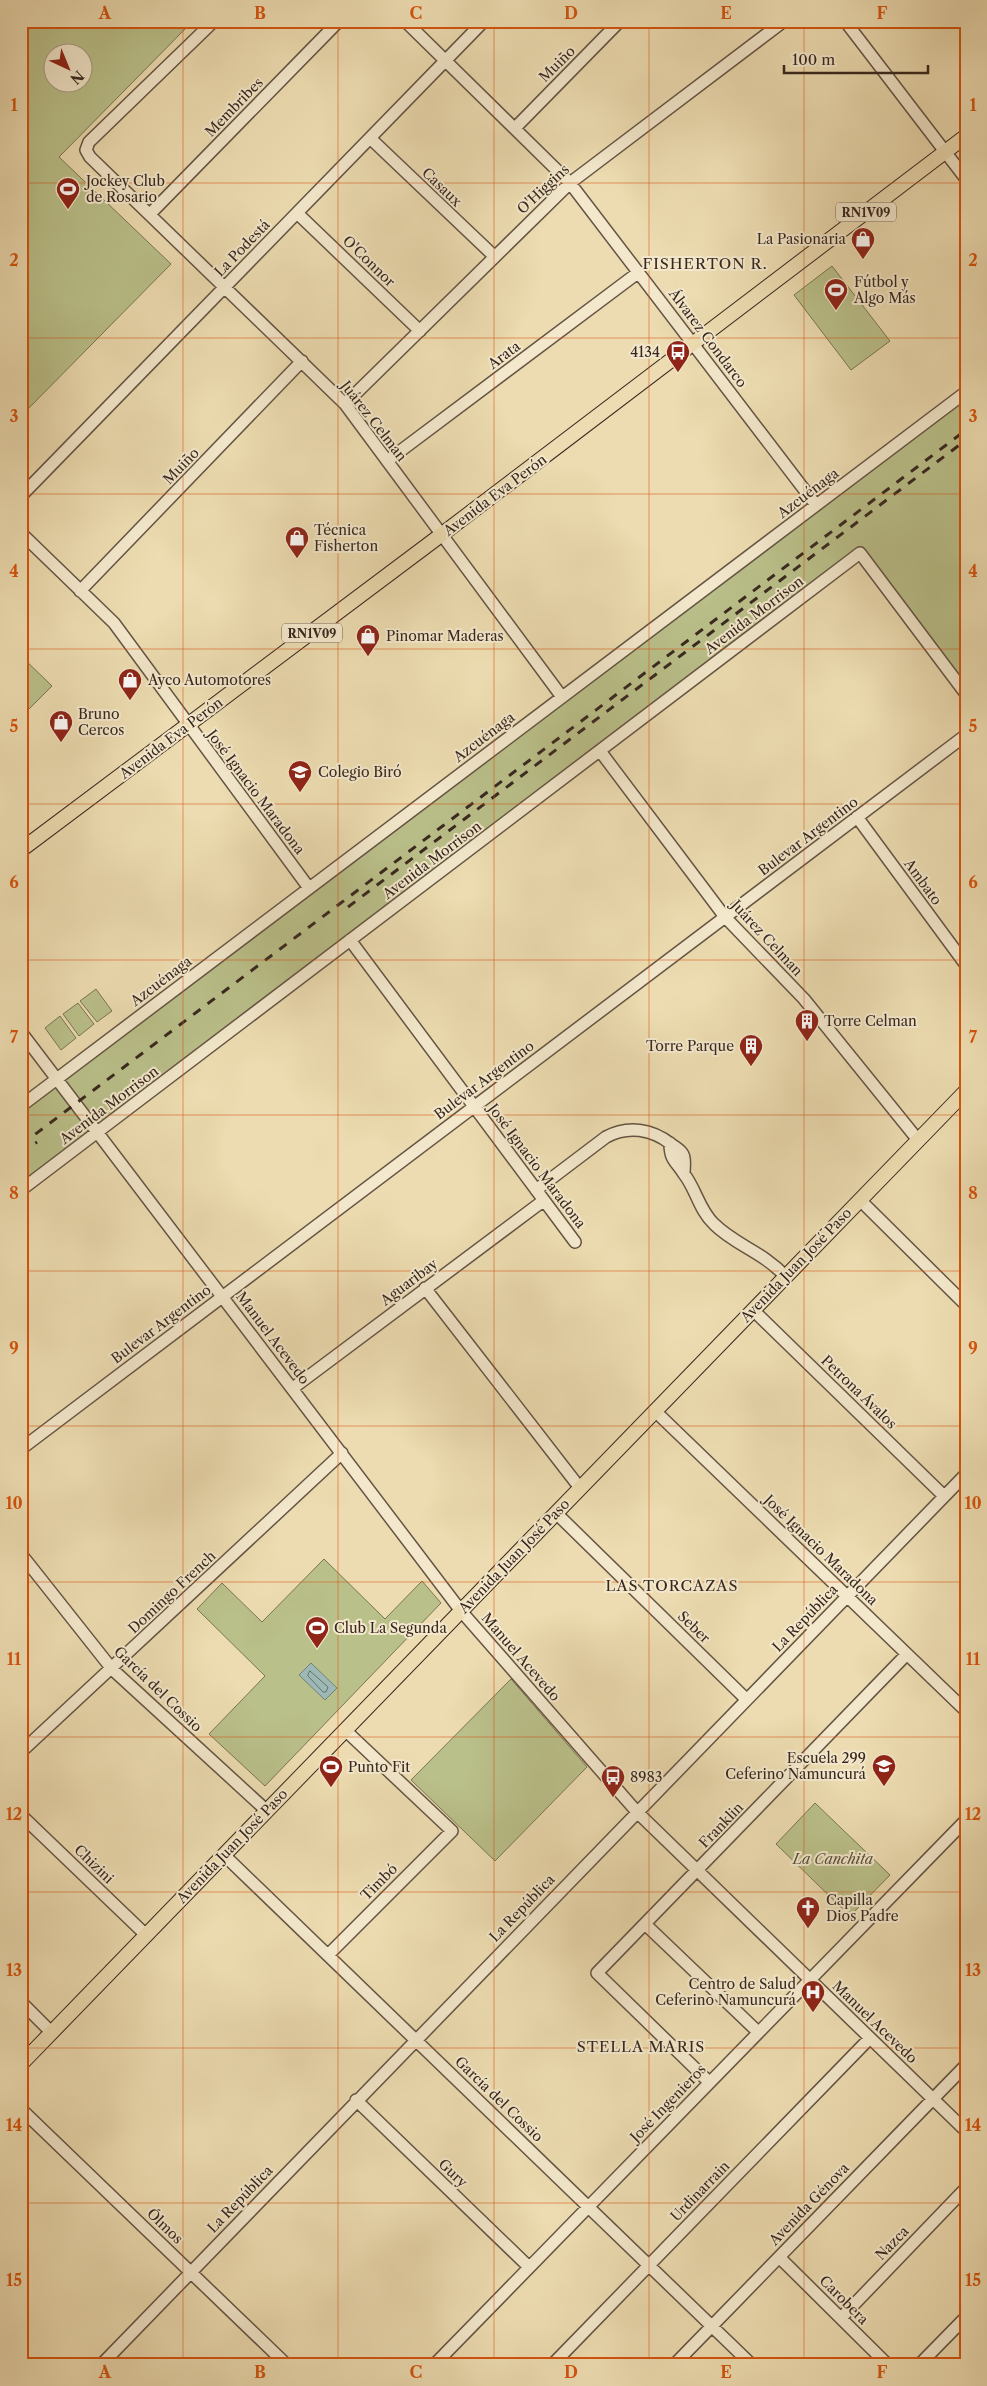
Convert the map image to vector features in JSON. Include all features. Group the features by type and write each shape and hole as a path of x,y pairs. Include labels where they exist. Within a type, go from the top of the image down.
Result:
{"main road":[{"name":"Avenida Eva Perón","path":"21,850 441,535 966,136"},
{"name":"Avenida Juan José Paso","path":"21,2064 966,1091"}],"street":[{"name":"Membribes","path":"150,214 339,21"},
{"name":"Álvarez Condarco","path":"405,21 570,183 816,505"},
{"name":"La Podestá","path":"21,496 484,21"},
{"name":"Muiño","path":"515,128 620,21"},
{"name":"O'Higgins","path":"345,404 570,183 784,21"},
{"path":"845,21 966,179"},
{"name":"Juárez Celman","path":"211,22 89,142 86,150 90,157 345,404 562,697"},
{"name":"Casaux","path":"370,138 494,256"},
{"name":"O'Connor","path":"297,213 420,331"},
{"name":"Arata","path":"387,461 639,272"},
{"name":"Muiño","path":"80,591 302,361"},
{"name":"Azcuénaga","path":"21,1106 966,392"},
{"name":"José Ignacio Maradona","path":"21,533 114,624 310,888"},
{"name":"Avenida Morrison","path":"21,1190 860,553 966,694"},
{"name":"Bulevar Argentino","path":"21,1449 966,735"},
{"name":"Juárez Celman","path":"600,751 725,917 804,999 918,1140"},
{"name":"Ambato","path":"857,817 966,965"},
{"name":"José Ignacio Maradona","path":"350,940 575,1242"},
{"name":"Manuel Acevedo","path":"21,1032 461,1611 637,1812 966,2131"},
{"path":"536,1190 617,1131 628,1130 656,1134 678,1148 684,1158 684,1173 707,1217 715,1225 768,1259 785,1276"},
{"path":"860,1200 966,1305"},
{"name":"Aguaribay","path":"293,1388 544,1201"},
{"path":"426,1288 580,1488"},
{"name":"Petrona Ávalos","path":"753,1310 944,1496"},
{"name":"José Ignacio Maradona","path":"655,1410 966,1711"},
{"name":"Domingo French","path":"21,1752 342,1453"},
{"name":"La República","path":"101,2365 356,2100 966,1474"},
{"name":"Seber","path":"556,1513 746,1699"},
{"name":"García del Cossio","path":"21,1554 112,1669 267,1811"},
{"name":"Franklin","path":"709,2082 597,1973 907,1654"},
{"name":"Timbó","path":"328,1955 452,1831 345,1730"},
{"name":"Chizini","path":"21,1815 146,1935"},
{"name":"José Ingenieros","path":"434,2365 757,2031 966,1820"},
{"name":"García del Cossio","path":"224,1855 752,2365"},
{"path":"645,1924 757,2031"},
{"path":"21,2002 52,2032"},
{"name":"Urdinarrain","path":"552,2365 870,2038"},
{"name":"Avenida Génova","path":"674,2365 966,2065"},
{"name":"Gury","path":"356,2100 530,2267"},
{"name":"Ólmos","path":"21,2108 287,2365"},
{"name":"Nazca","path":"841,2318 966,2188"},
{"name":"Carobera","path":"779,2257 888,2365"},
{"path":"919,2365 966,2317"}],"green space":[{"name":"Jockey Club de Rosario","path":"21,21 187,21 186,28 59,157 171,264 21,416"},
{"name":"Fútbol y Algo Más","path":"832,266 890,341 851,370 794,295"},
{"path":"966,392 966,694 861,553 21,1190 21,1106"},
{"path":"21,656 52,686 21,717"},
{"path":"96,989 112,1011 97,1022 80,1001"},
{"path":"78,1003 94,1024 79,1036 63,1014"},
{"path":"60,1016 76,1038 61,1050 45,1028"},
{"name":"Club La Segunda","path":"324,1559 385,1619 422,1581 441,1603 265,1786 209,1734 265,1676 197,1609 222,1583 262,1622"},
{"path":"511,1679 587,1767 495,1861 411,1780"},
{"name":"La Canchita","path":"815,1803 890,1875 850,1916 776,1844"}],"water":[{"path":"311,1663 337,1688 325,1700 299,1675"}],"railway":[{"path":"21,1145 966,430"},
{"path":"348,907 966,440"},
{"path":"21,1154 37,1142"}],"place":[{"name":"Jockey Club de Rosario","path":"68,210"},
{"name":"La Pasionaria","path":"863,260"},
{"name":"Fútbol y Algo Más","path":"836,311"},
{"name":"4134","path":"678,373"},
{"name":"Técnica Fisherton","path":"297,559"},
{"name":"Pinomar Maderas","path":"368,657"},
{"name":"Ayco Automotores","path":"130,701"},
{"name":"Bruno Cercos","path":"61,743"},
{"name":"Colegio Biró","path":"300,793"},
{"name":"Torre Celman","path":"807,1042"},
{"name":"Torre Parque","path":"751,1067"},
{"name":"Club La Segunda","path":"317,1649"},
{"name":"Escuela 299 Ceferino Namuncurá","path":"884,1787"},
{"name":"Punto Fit","path":"331,1788"},
{"name":"8983","path":"613,1798"},
{"name":"Capilla Dios Padre","path":"808,1929"},
{"name":"Centro de Salud Ceferino Namuncurá","path":"813,2013"}],"district":[{"name":"FISHERTON R.","path":"705,263"},
{"name":"LAS TORCAZAS","path":"672,1585"},
{"name":"STELLA MARIS","path":"641,2046"}]}
